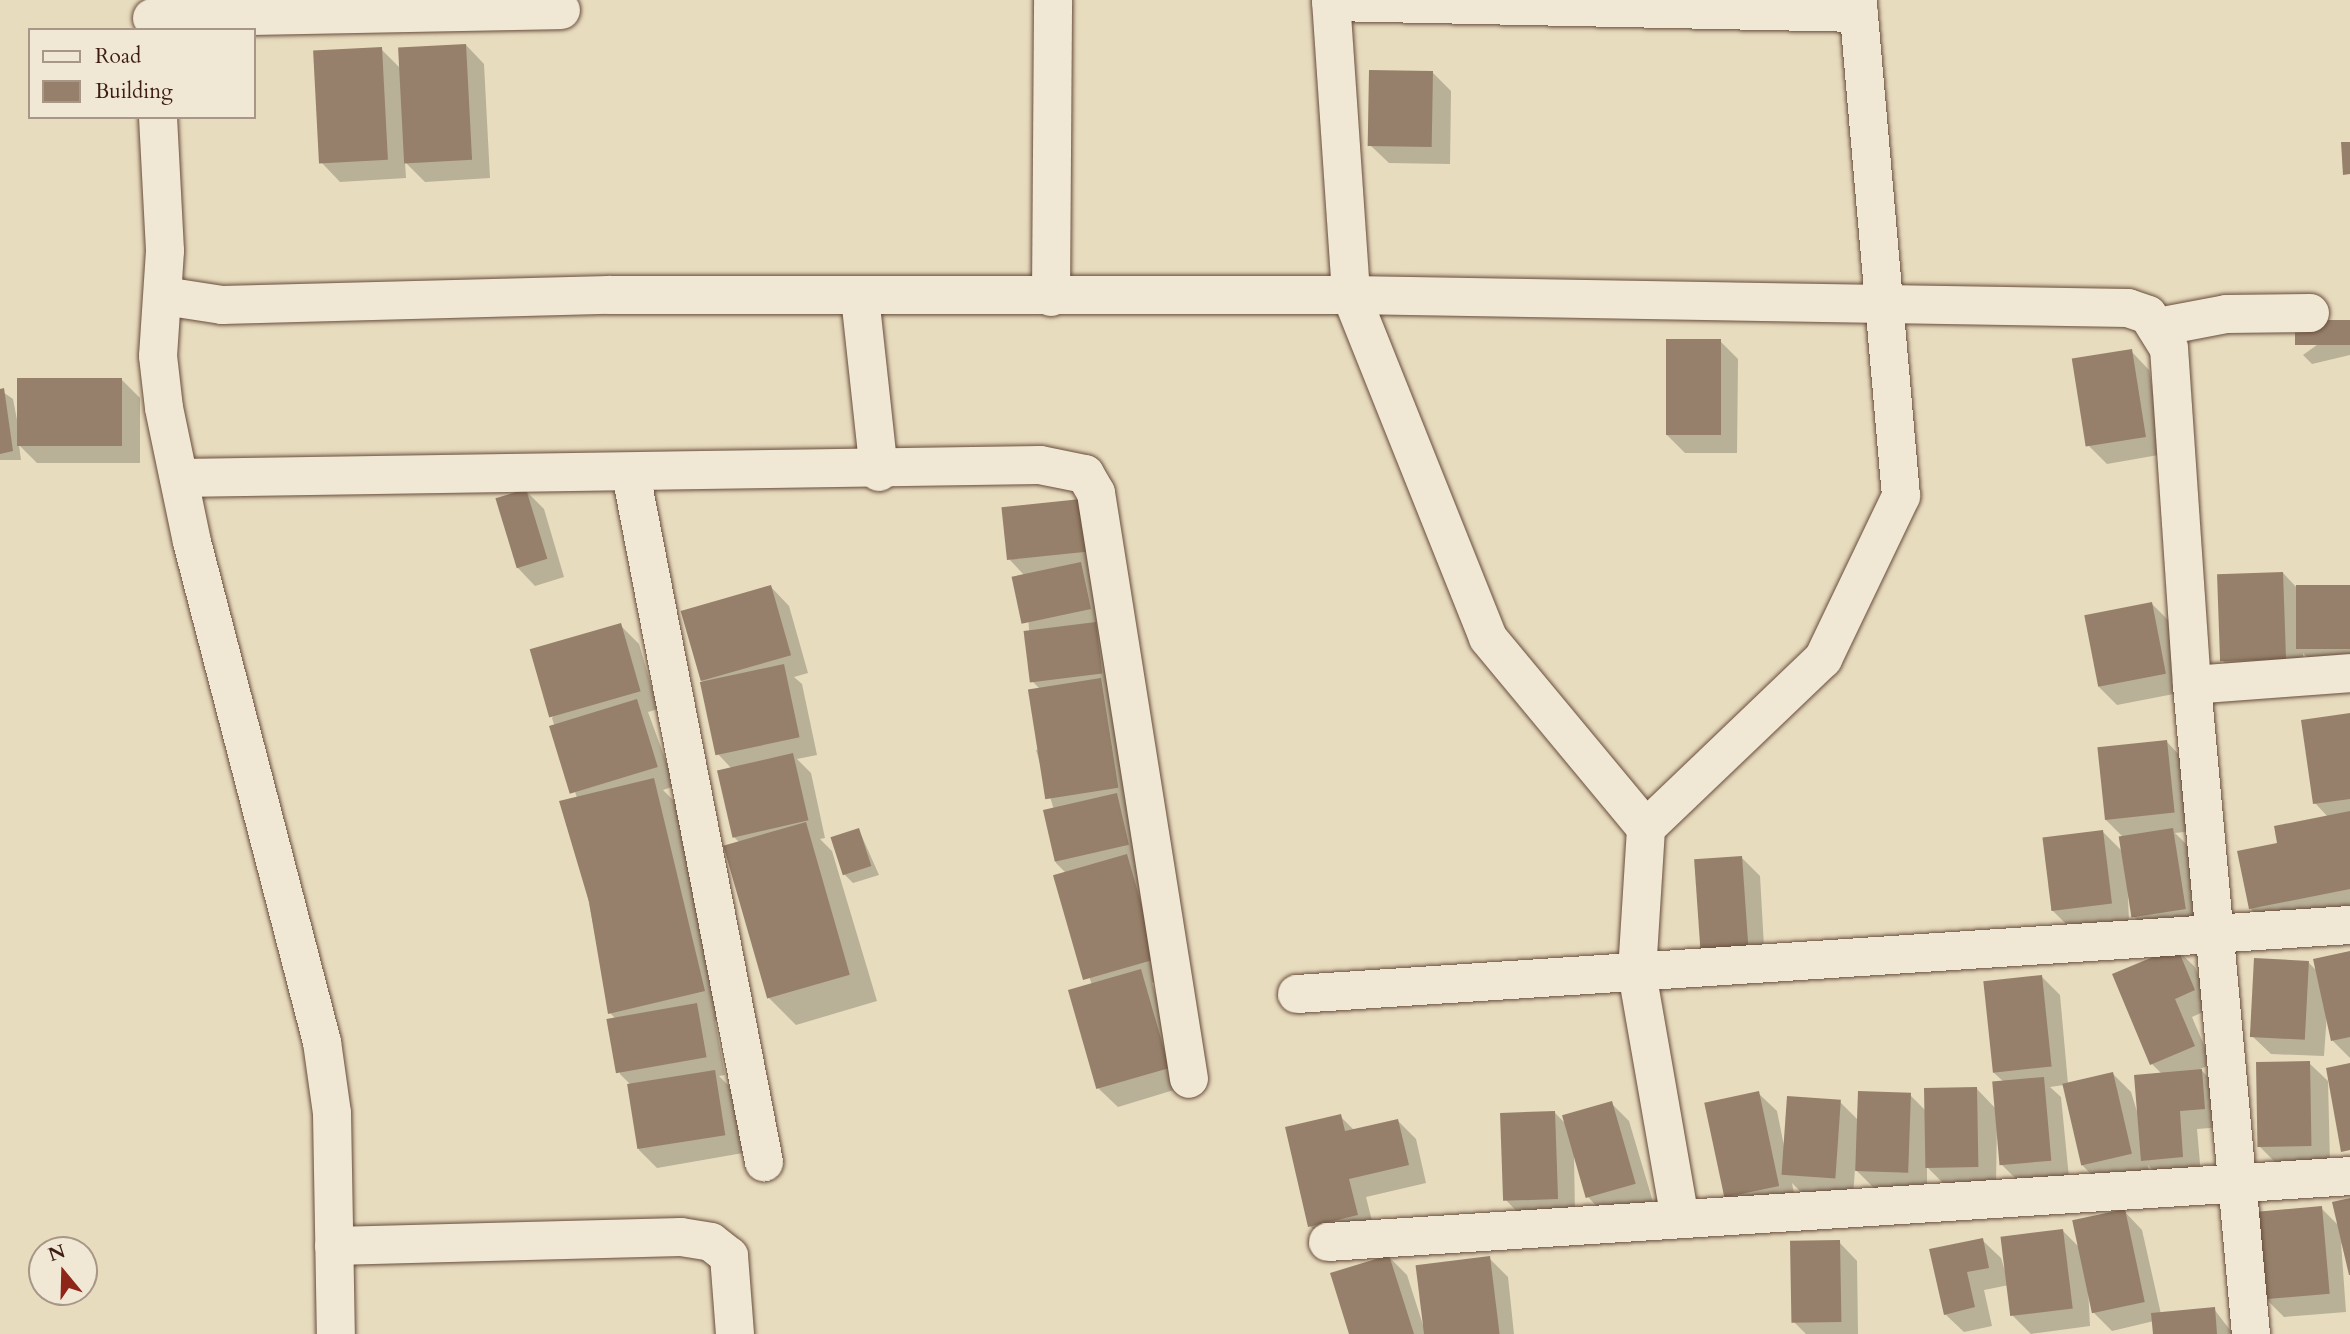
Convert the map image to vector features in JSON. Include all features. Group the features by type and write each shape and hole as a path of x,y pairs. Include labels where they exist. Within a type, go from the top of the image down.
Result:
{"street":[{"path":"1051,298 1053,0"},
{"path":"1647,828 1488,638 1352,295 1331,1 1858,6 1901,496 1824,659 1647,828 1637,972 1680,1219"},
{"path":"151,16 561,10"},
{"path":"158,119 164,296 158,356 179,478 319,1030 332,1113 336,1334"},
{"path":"164,296 222,305 860,297 1352,295 1885,307 2128,308 2148,315 2169,348 2192,685 2217,934 2251,1334"},
{"path":"860,297 879,472"},
{"path":"2158,327 2226,314 2310,313"},
{"path":"179,478 879,472 1070,466 1085,474 1096,493 1189,1079"},
{"path":"631,474 764,1162"},
{"path":"2192,685 2350,673"},
{"path":"1297,995 2350,925"},
{"path":"1328,1242 2350,1176"},
{"path":"334,1246 681,1237 711,1242 729,1256 735,1334"}],"building":[{"path":"466,44 472,160 404,163 398,48"},
{"path":"382,47 388,160 319,163 313,51"},
{"path":"1369,70 1433,71 1432,147 1368,146"},
{"path":"2341,142 2350,142 2350,174 2343,175"},
{"path":"2295,320 2350,320 2350,345 2295,345"},
{"path":"1666,339 1721,339 1721,435 1666,435"},
{"path":"2132,349 2146,437 2086,446 2072,359"},
{"path":"17,378 122,378 122,446 17,446"},
{"path":"4,388 13,451 0,454 0,389"},
{"path":"526,489 547,559 517,568 495,498"},
{"path":"1081,499 1087,552 1007,560 1001,507"},
{"path":"1081,562 1091,609 1022,624 1012,577"},
{"path":"2283,572 2286,659 2220,661 2217,574"},
{"path":"771,585 791,655 701,681 681,611"},
{"path":"2296,585 2350,585 2350,649 2296,649"},
{"path":"2152,602 2166,674 2098,687 2084,615"},
{"path":"1096,622 1102,674 1030,683 1024,631"},
{"path":"621,623 641,691 549,717 530,649"},
{"path":"784,664 800,737 715,755 700,682"},
{"path":"1101,678 1118,788 1045,799 1028,690"},
{"path":"637,699 658,767 570,794 549,726"},
{"path":"2350,713 2350,799 2313,804 2301,720"},
{"path":"2167,740 2175,813 2105,820 2097,747"},
{"path":"793,753 809,820 733,838 717,771"},
{"path":"654,778 705,991 608,1014 589,902 559,801"},
{"path":"1117,793 1129,845 1055,862 1043,810"},
{"path":"2350,811 2350,889 2249,909 2237,851 2277,843 2274,826"},
{"path":"806,822 850,975 767,999 723,846"},
{"path":"859,828 871,866 843,875 830,837"},
{"path":"2173,828 2186,909 2132,918 2119,837"},
{"path":"2103,830 2112,903 2051,911 2042,837"},
{"path":"1127,854 1157,959 1083,980 1053,875"},
{"path":"1742,856 1748,947 1700,950 1694,859"},
{"path":"2177,947 2195,990 2175,999 2195,1046 2150,1065 2112,974"},
{"path":"2350,951 2350,1037 2331,1041 2313,959"},
{"path":"2254,958 2309,961 2305,1040 2250,1037"},
{"path":"1141,969 1169,1068 1096,1089 1068,990"},
{"path":"2042,975 2052,1066 1993,1073 1983,981"},
{"path":"697,1003 707,1057 616,1073 606,1019"},
{"path":"2310,1061 2311,1146 2257,1147 2256,1062"},
{"path":"2350,1063 2350,1150 2341,1152 2326,1068"},
{"path":"2202,1069 2205,1109 2180,1111 2183,1157 2141,1161 2134,1075"},
{"path":"715,1070 725,1135 637,1149 627,1084"},
{"path":"2113,1072 2132,1154 2081,1166 2062,1084"},
{"path":"2044,1077 2051,1161 2000,1165 1992,1082"},
{"path":"1977,1087 1978,1167 1925,1168 1924,1088"},
{"path":"1759,1091 1779,1186 1724,1198 1704,1103"},
{"path":"1858,1091 1911,1093 1908,1173 1855,1171"},
{"path":"1787,1096 1841,1100 1835,1179 1781,1175"},
{"path":"1612,1101 1636,1184 1586,1198 1562,1115"},
{"path":"1555,1111 1558,1199 1503,1201 1500,1113"},
{"path":"1341,1114 1345,1131 1398,1119 1409,1165 1349,1179 1358,1215 1308,1227 1285,1127"},
{"path":"2350,1198 2350,1275 2349,1275 2332,1202"},
{"path":"2322,1206 2330,1294 2265,1299 2257,1212"},
{"path":"2125,1209 2145,1302 2092,1313 2072,1220"},
{"path":"2063,1229 2073,1308 2010,1316 2000,1237"},
{"path":"1983,1238 1989,1268 1967,1272 1975,1307 1944,1315 1929,1249"},
{"path":"1840,1240 1841,1322 1791,1323 1790,1241"},
{"path":"1389,1255 1414,1334 1349,1334 1330,1273"},
{"path":"1490,1256 1500,1334 1424,1334 1416,1265"},
{"path":"2215,1307 2217,1334 2153,1334 2151,1313"}]}
